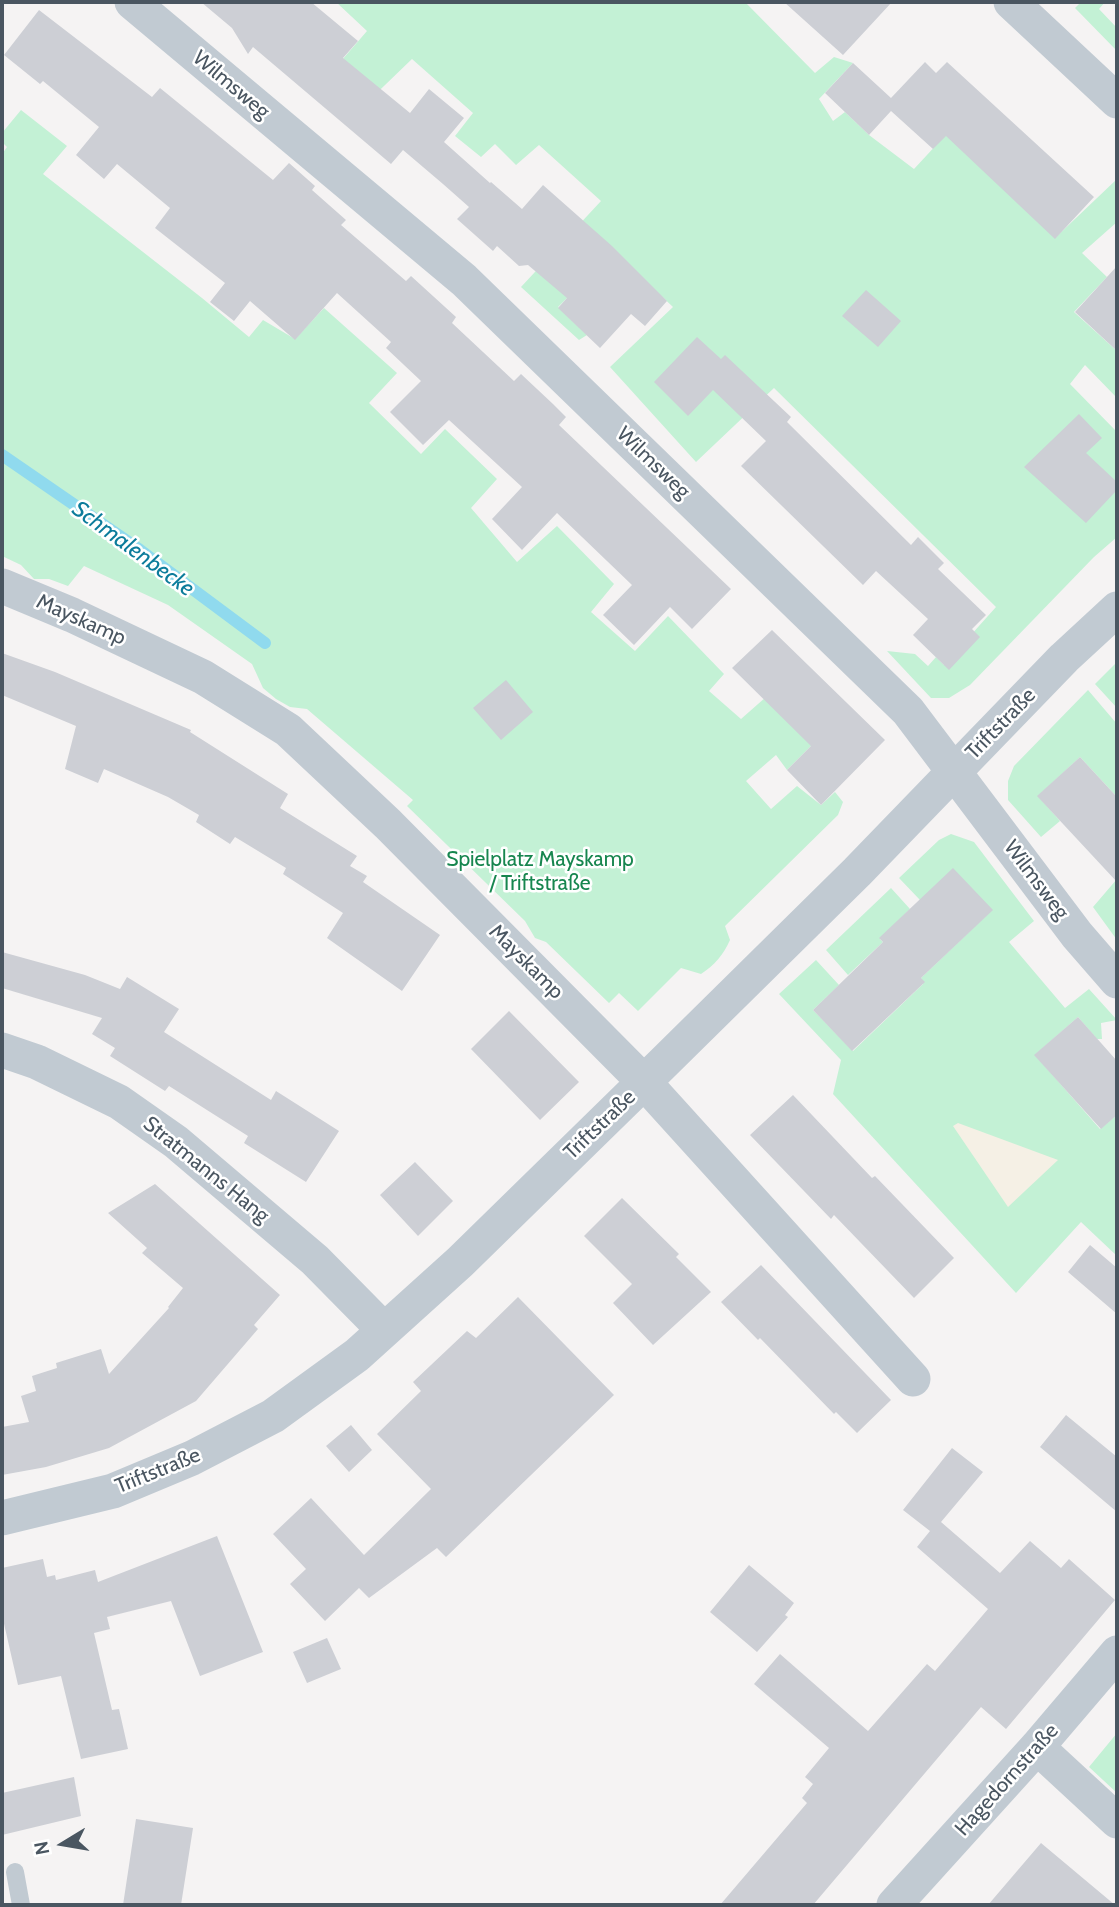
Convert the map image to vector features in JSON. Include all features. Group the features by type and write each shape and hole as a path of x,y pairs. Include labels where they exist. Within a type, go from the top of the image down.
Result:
{"street":[{"name":"Wilmsweg","path":"132,2 464,280 908,711 1077,935 1117,981"},
{"path":"1030,8 1117,101"},
{"name":"Mayskamp","path":"2,586 72,615 203,677 288,730 398,834 644,1082 913,1379"},
{"name":"Triftstraße","path":"2,1518 113,1490 152,1476 220,1445 299,1399 357,1355 460,1262 644,1082 857,872 1064,657 1117,610"},
{"name":"Stratmanns Hang","path":"2,1050 68,1076 119,1102 176,1142 315,1260 384,1331"},
{"name":"Hagedornstraße","path":"894,1905 1037,1747 1117,1653"},
{"path":"1037,1747 1117,1821"}],"lane":[{"path":"15,1872 21,1905"}],"green space":[{"path":"336,2 745,2 815,73 834,57 853,63 819,99 833,121 845,112 869,135 914,169 952,128 1055,238 1117,179 1117,222 1082,253 1107,277 1074,312 1117,351 1117,398 1085,365 1070,384 1117,432 1117,537 1094,557 970,685 949,698 931,698 887,651 915,654 928,666 936,657 944,665 996,607 774,388 696,462 610,367 673,307 605,243 572,293 558,307 587,335 579,340 521,287 601,201 539,145 516,165 495,144 481,157 455,136 473,113 412,59 357,112 323,82 367,31"},
{"path":"1081,2 1105,2 1099,9 1117,28 1117,51 1075,8"},
{"name":"Spielplatz Mayskamp / Triftstraße","path":"21,110 67,146 43,174 249,337 263,320 295,339 324,308 397,373 369,403 421,454 445,429 497,479 471,508 517,562 557,526 614,584 591,612 635,651 668,616 724,674 709,691 741,719 783,682 818,739 787,770 776,755 746,781 771,809 797,786 821,805 835,792 843,802 838,815 725,926 730,940 710,967 701,974 681,968 638,1011 619,993 609,1003 546,942 535,938 525,921 407,806 413,800 307,709 290,707 276,699 263,688 252,664 168,605 84,566 68,586 49,579 34,579 21,565 2,556 2,154 7,147 2,142 2,133"},
{"path":"1117,662 1117,708 1095,684"},
{"path":"1088,690 1117,724 1117,797 1080,757 1038,796 1060,821 1041,837 1008,800 1008,781 1014,766"},
{"path":"951,834 974,842 1034,921 1009,942 1065,1008 1089,989 1117,1020 1101,1023 1102,1039 1097,1039 1078,1017 1035,1055 1100,1129 1117,1115 1117,1256 1081,1222 1016,1293 833,1094 841,1060 779,994 816,960 839,985 813,1010 853,1051 923,984 921,978 992,910 920,900 899,878 939,840"},
{"path":"1117,879 1117,940 1093,907"},
{"path":"891,888 910,909 880,939 883,942 848,975 826,950"},
{"path":"1117,1733 1117,1793 1089,1767"}],"sand":[{"path":"958,1123 1058,1160 1008,1207 953,1126"}],"building":[{"path":"201,2 311,2 358,41 343,58 410,113 429,89 464,118 444,142 490,183 522,209 543,185 612,246 667,301 645,326 631,314 600,348 558,308 567,298 528,265 519,266 497,246 493,251 457,219 469,207 443,184 403,150 391,164 253,47 248,54 232,28"},
{"path":"784,2 892,2 843,55"},
{"path":"39,10 152,97 160,88 273,180 289,163 315,186 312,190 346,220 341,225 406,281 411,276 456,317 452,323 514,381 521,374 553,404 566,417 559,425 731,589 692,629 670,607 634,645 603,615 632,585 557,513 522,550 492,519 522,487 449,420 423,445 390,412 421,381 386,348 391,342 337,293 295,340 250,301 234,321 210,302 225,283 155,228 170,208 117,164 104,179 76,155 99,127 43,81 40,84 4,55"},
{"path":"925,62 936,73 947,62 1094,197 1055,239 946,136 933,149 891,111 869,135 825,93 853,63 891,98"},
{"path":"1117,266 1117,351 1075,312"},
{"path":"866,290 901,321 878,347 842,316"},
{"path":"697,337 721,359 725,355 791,417 787,422 911,545 918,537 944,563 938,569 986,615 972,629 980,637 949,670 913,635 928,619 876,571 863,585 741,466 766,441 713,390 688,416 654,382"},
{"path":"1079,414 1102,438 1086,453 1117,482 1117,490 1086,523 1024,467"},
{"path":"772,630 885,740 821,805 787,770 811,746 732,668"},
{"path":"2,653 55,672 191,730 190,732 288,794 280,808 357,856 350,866 367,876 363,882 440,935 402,991 327,938 343,913 283,874 286,868 235,837 230,844 196,822 199,815 168,797 104,769 98,783 65,769 76,726 2,695"},
{"path":"506,680 533,712 501,740 473,708"},
{"path":"1080,757 1117,797 1117,882 1037,796"},
{"path":"953,868 993,910 921,978 925,982 852,1051 813,1010 883,942 879,938"},
{"path":"2,952 85,975 120,989 127,977 179,1009 164,1032 271,1100 276,1091 339,1131 306,1182 244,1143 248,1136 169,1086 165,1091 110,1056 115,1048 92,1034 102,1018 2,988"},
{"path":"509,1011 579,1082 540,1120 471,1049"},
{"path":"1078,1017 1117,1061 1117,1115 1101,1129 1034,1055"},
{"path":"793,1095 872,1178 875,1176 954,1258 914,1298 834,1215 831,1219 750,1135"},
{"path":"415,1162 453,1201 418,1236 380,1195"},
{"path":"155,1184 280,1295 254,1325 258,1329 196,1401 109,1448 46,1467 2,1475 2,1427 29,1422 21,1396 36,1391 32,1376 57,1368 56,1363 101,1349 109,1374 169,1308 183,1288 142,1253 147,1248 108,1213"},
{"path":"622,1198 679,1254 676,1257 711,1292 653,1345 613,1303 632,1284 584,1236"},
{"path":"1090,1245 1117,1268 1117,1314 1068,1272"},
{"path":"761,1265 891,1400 857,1433 836,1412 834,1414 721,1302"},
{"path":"518,1297 614,1395 446,1557 437,1548 369,1598 359,1588 325,1621 290,1584 306,1569 273,1534 311,1498 364,1555 431,1489 377,1434 421,1391 413,1382 467,1331 476,1338"},
{"path":"1066,1415 1117,1457 1117,1512 1040,1447"},
{"path":"351,1425 372,1450 349,1472 326,1446"},
{"path":"952,1448 983,1472 941,1522 1000,1573 1030,1541 1061,1568 1069,1559 1115,1600 1006,1729 981,1707 813,1905 720,1905 807,1803 802,1798 813,1784 805,1777 829,1748 754,1684 780,1654 868,1731 927,1664 935,1671 988,1609 917,1547 930,1531 903,1510"},
{"path":"217,1536 263,1652 200,1676 171,1601 107,1617 110,1629 94,1633 112,1710 119,1709 128,1749 81,1759 61,1676 18,1685 2,1615 2,1568 43,1559 47,1577 55,1575 56,1580 95,1570 98,1582"},
{"path":"749,1565 794,1603 785,1615 788,1617 757,1652 710,1612"},
{"path":"327,1638 341,1669 307,1683 293,1652"},
{"path":"74,1777 81,1816 2,1835 2,1793"},
{"path":"136,1819 193,1828 181,1905 123,1905"},
{"path":"1041,1843 1115,1905 988,1905"}],"waterway":[{"name":"Schmalenbecke","path":"2,455 140,550 265,643"}]}
